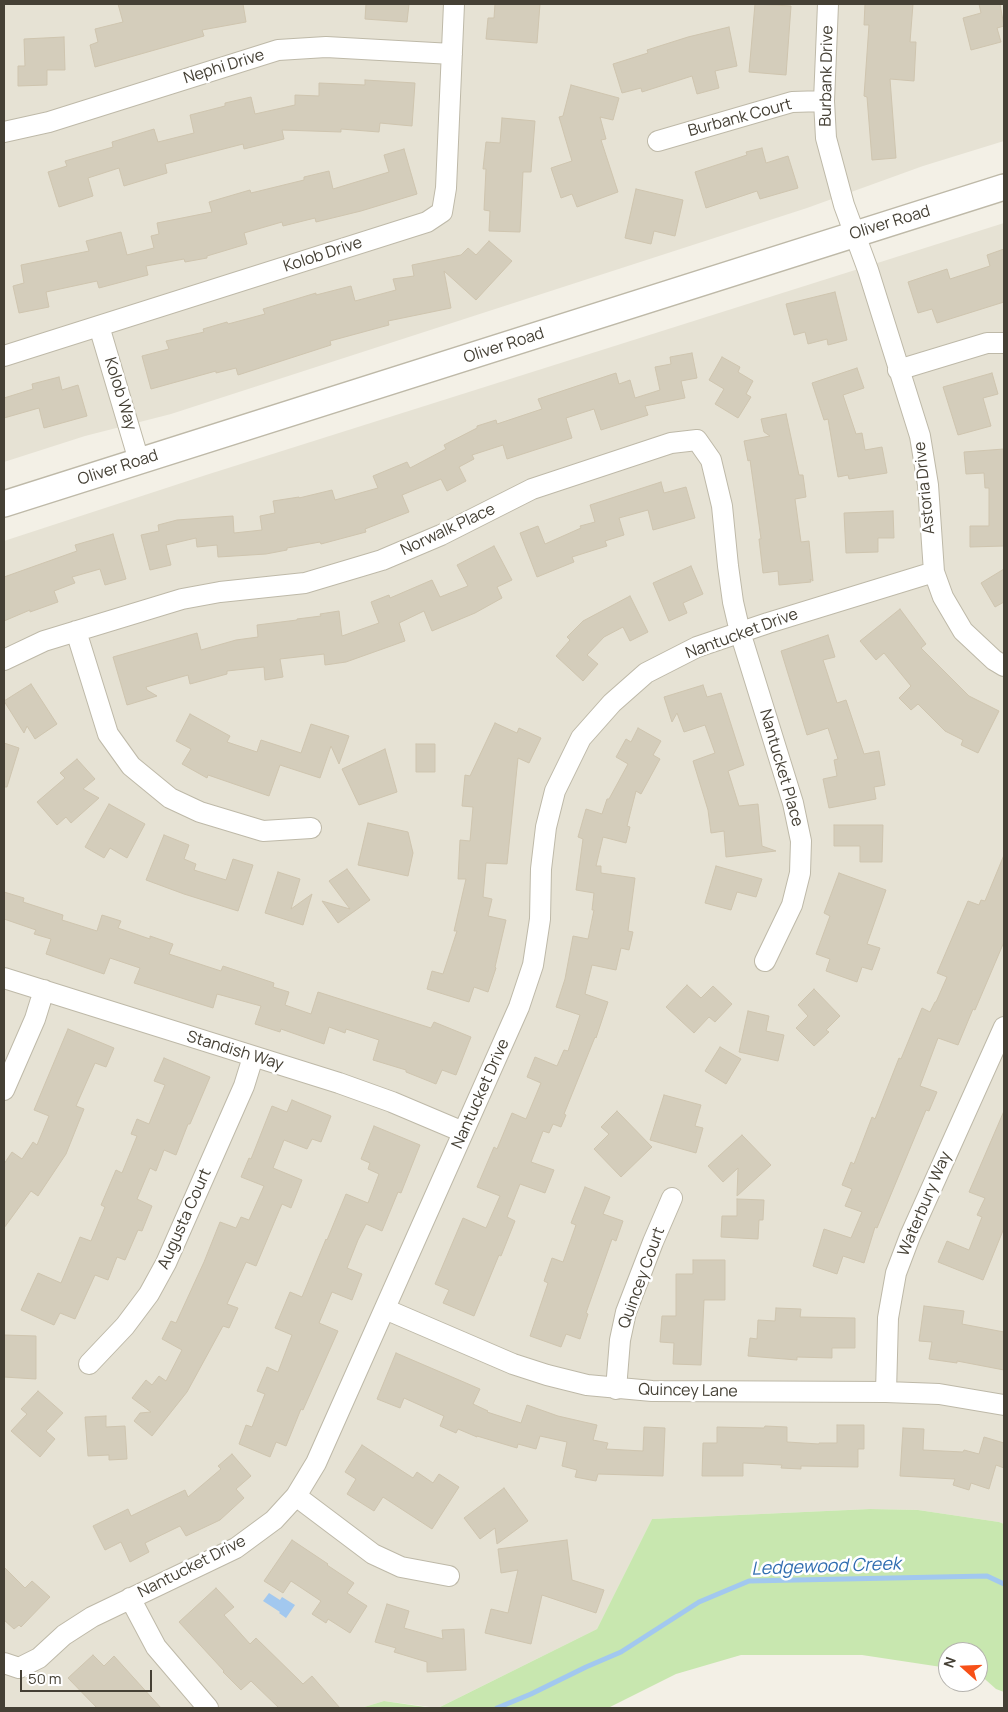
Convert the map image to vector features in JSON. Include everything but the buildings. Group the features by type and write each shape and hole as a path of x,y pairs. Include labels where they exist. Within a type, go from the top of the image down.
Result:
{"street":[{"name":"Kolob Drive","path":"4,356 427,222 442,212 446,188 454,4"},
{"name":"Burbank Drive","path":"828,4 824,101 826,138 844,205 855,234"},
{"name":"Nephi Drive","path":"4,132 49,122 278,50 326,47 452,54"},
{"name":"Burbank Court","path":"658,141 792,102 824,101"},
{"name":"Oliver Road","path":"4,504 1004,187"},
{"name":"Astoria Drive","path":"855,234 920,436 928,485 934,572 943,597 963,631 994,660 1004,666"},
{"name":"Kolob Way","path":"99,326 139,461"},
{"path":"898,370 987,342 1004,343"},
{"name":"Norwalk Place","path":"4,660 44,641 182,599 220,592 305,582 382,560 441,535 532,489 672,443 697,440 711,460 722,506 729,575 740,632"},
{"name":"Nantucket Drive","path":"11,1666 39,1658 64,1635 92,1617 236,1548 274,1520 296,1496 316,1463 519,1007 533,965 540,919 540,869 546,827 555,791 581,738 612,703 646,673 697,648 740,632 934,572"},
{"path":"76,631 108,734 132,766 170,798 200,812 263,831 311,828"},
{"name":"Nantucket Place","path":"740,632 793,803 801,841 800,873 792,905 765,961"},
{"name":"Standish Way","path":"4,978 339,1083 392,1102 463,1132"},
{"path":"4,1090 35,1020 44,990"},
{"name":"Waterbury Way","path":"886,1392 888,1318 896,1273 910,1236 1004,1027"},
{"name":"Augusta Court","path":"89,1364 125,1326 149,1294 166,1263 244,1086 252,1057"},
{"name":"Quincey Court","path":"616,1389 620,1340 626,1312 672,1198"},
{"name":"Quincey Lane","path":"385,1309 513,1364 546,1375 587,1385 652,1391 939,1394 1004,1405"},
{"path":"296,1496 372,1554 401,1567 449,1576"},
{"path":"130,1598 156,1648 208,1708"}],"shaded area":[{"path":"4,4 1004,4 1004,141 923,166 807,208 171,414 85,436 4,462"},
{"path":"1004,223 1004,1524 918,1510 870,1509 652,1519 597,1629 438,1708 384,1701 361,1708 4,1708 4,541 206,475"}],"green space":[{"path":"870,1509 918,1510 1004,1524 1004,1692 996,1689 988,1682 988,1642 938,1642 938,1666 862,1655 741,1655 676,1674 608,1708 438,1708 597,1629 652,1519"},
{"path":"384,1701 432,1708 361,1708"}],"water":[{"path":"269,1593 280,1600 282,1597 295,1605 286,1618 263,1601"}],"waterway":[{"name":"Ledgewood Creek","path":"497,1708 621,1652 699,1602 749,1581 987,1576 1004,1584"}]}
